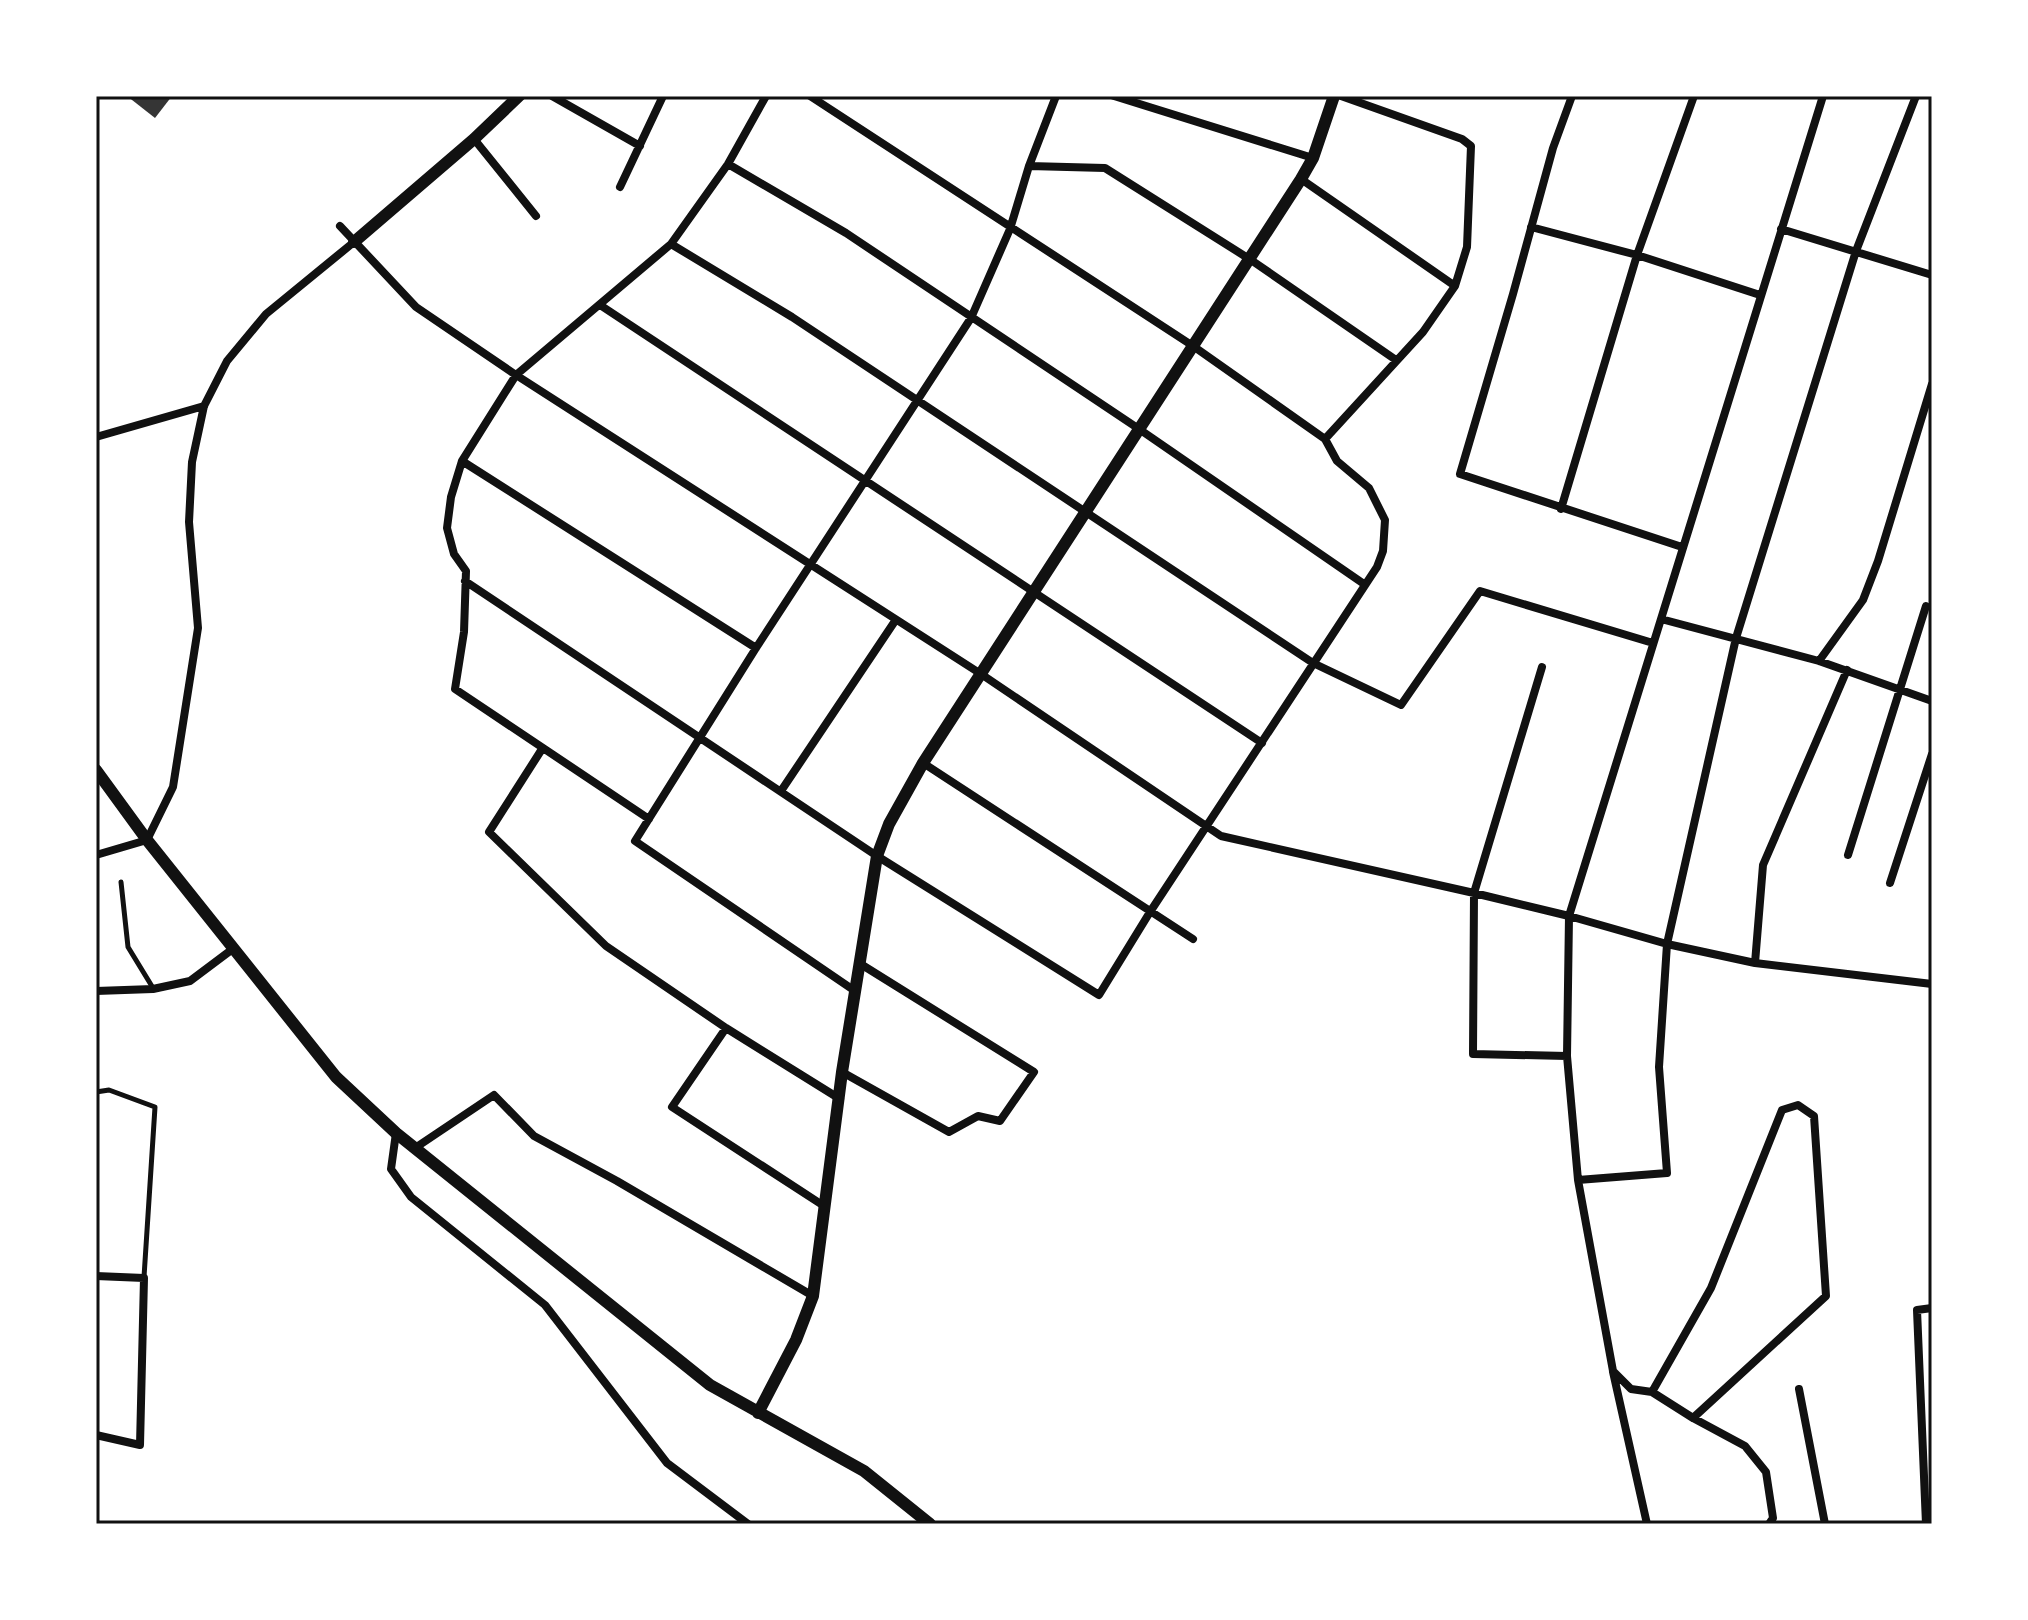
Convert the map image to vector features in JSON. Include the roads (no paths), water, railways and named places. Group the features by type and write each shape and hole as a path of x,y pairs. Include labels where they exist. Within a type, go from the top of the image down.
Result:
{"street":[{"path":"96,855 147,840 173,787 198,628 189,522 192,462 204,406 227,361 266,314 474,139 519,96"},
{"path":"552,96 640,146"},
{"path":"620,187 663,96"},
{"path":"649,819 455,689 464,632 466,571 454,554 447,528 451,497 462,461 516,375 671,244 728,164 766,96"},
{"path":"465,581 877,856 1099,995 1150,912 1377,567 1383,551 1385,520 1369,488 1337,461 1325,439 1193,346 810,96"},
{"path":"855,991 635,841 756,648 971,318 1010,229 1029,166 1056,96"},
{"path":"1114,96 1313,158"},
{"path":"758,1413 796,1340 813,1296 859,963 877,856 889,824 923,763 1301,179 1313,158 1334,96"},
{"path":"1325,439 1423,332 1455,286 1467,247 1471,146 1462,139 1341,96"},
{"path":"1572,96 1553,148 1460,474 1682,547"},
{"path":"1561,509 1637,255 1694,96"},
{"path":"1647,1524 1613,1371 1578,1180 1567,1056 1569,916 1823,96"},
{"path":"1578,1180 1667,1173 1659,1067 1667,944 1736,638 1856,251 1916,96"},
{"path":"474,139 536,216"},
{"path":"728,164 846,233 1364,584"},
{"path":"1029,166 1105,168 1251,260 1396,360"},
{"path":"1301,179 1455,286"},
{"path":"340,226 416,307 516,375 981,674 1221,836 1474,893 1667,944 1755,963 1932,984"},
{"path":"1531,227 1637,255 1760,295"},
{"path":"1781,229 1932,275"},
{"path":"671,244 792,317 1313,663 1401,705 1480,591 1653,643"},
{"path":"600,305 1262,743"},
{"path":"1819,661 1863,600 1878,561 1932,384"},
{"path":"96,437 204,406"},
{"path":"462,461 756,648"},
{"path":"1848,855 1926,606"},
{"path":"1661,619 1819,661 1932,701"},
{"path":"781,791 895,621"},
{"path":"1542,667 1474,893 1473,1054 1567,1056"},
{"path":"1755,963 1763,865 1847,670"},
{"path":"542,749 489,832 606,946 726,1028 840,1099"},
{"path":"1890,883 1932,754"},
{"path":"923,763 1193,939"},
{"path":"96,770 147,840 336,1077 396,1133 710,1385 864,1471 930,1524"},
{"path":"96,991 153,989 190,981 234,948"},
{"path":"842,1072 949,1132 978,1116 1000,1121 1034,1072 859,963"},
{"path":"726,1028 672,1107 824,1206"},
{"path":"415,1148 494,1095 534,1136 813,1296"},
{"path":"1652,1392 1711,1288 1782,1110 1798,1105 1814,1116 1826,1296 1693,1418"},
{"path":"396,1133 391,1169 411,1197 545,1305 667,1463 748,1524"},
{"path":"96,1276 144,1278 140,1445 96,1435"},
{"path":"1926,1524 1917,1310 1932,1308"},
{"path":"1613,1371 1631,1389 1652,1392 1745,1446 1766,1472 1773,1518 1769,1524"},
{"path":"1799,1389 1825,1524"}],"lane":[{"path":"121,882 128,947 153,989"},
{"path":"96,1092 109,1090 155,1107 144,1278"}]}
